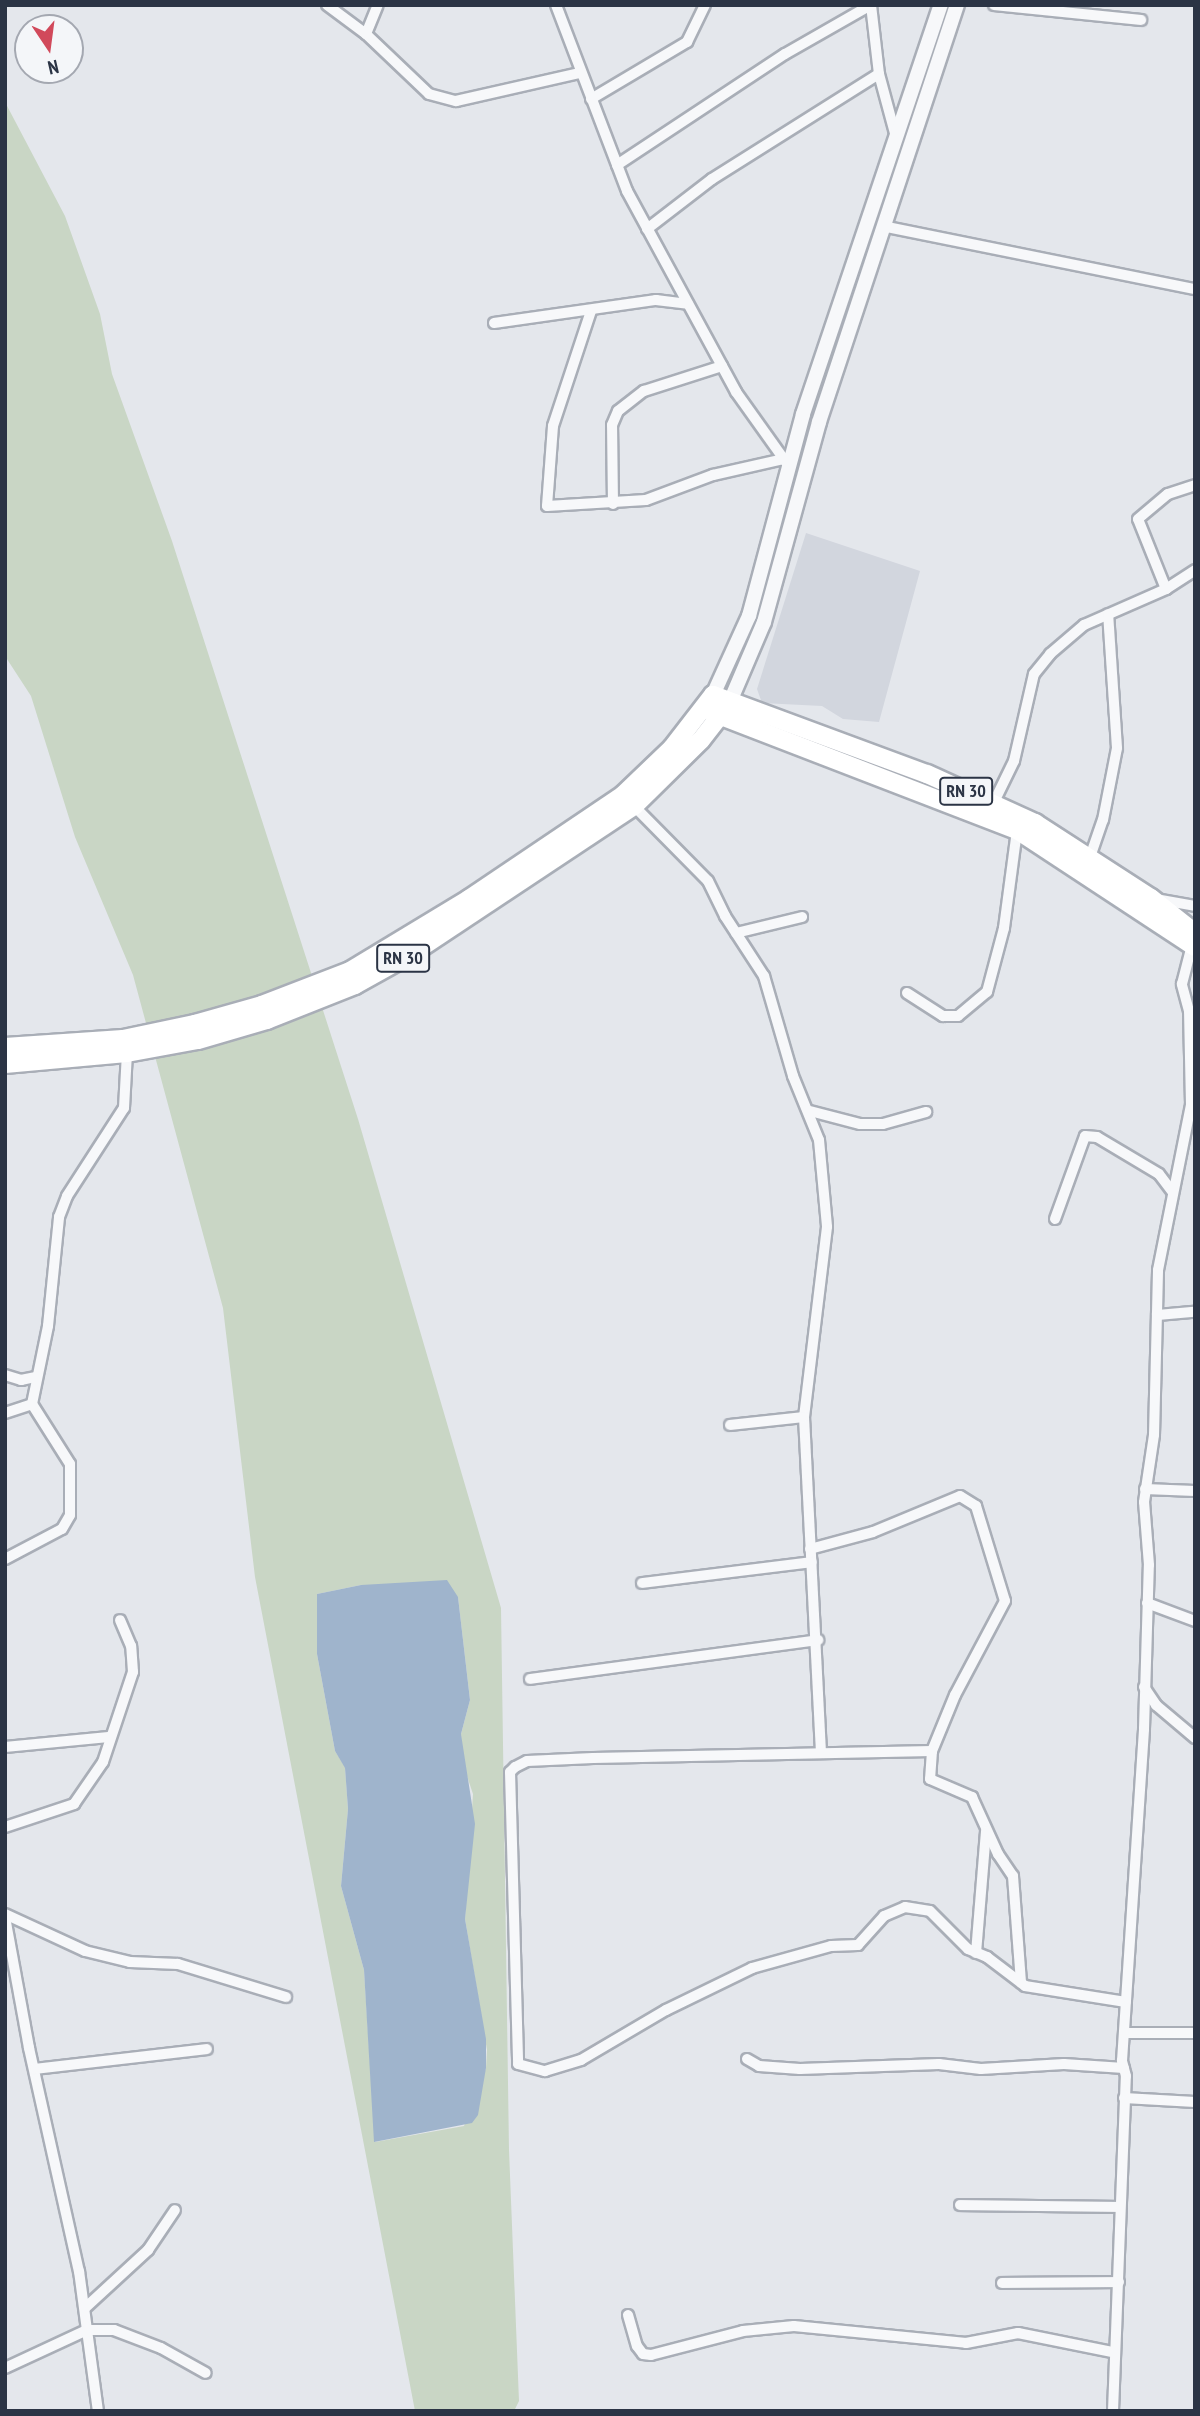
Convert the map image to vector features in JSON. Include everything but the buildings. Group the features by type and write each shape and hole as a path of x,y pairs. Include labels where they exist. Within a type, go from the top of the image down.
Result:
{"main road":[{"name":"RN 30","path":"717,706 927,774 1035,822 1151,898 1194,942"},
{"name":"RN 30","path":"5,1064 127,1052 198,1040 267,1020 355,985 424,946 634,806 717,706"},
{"name":"RN 30","path":"717,706 1017,830 1194,942"},
{"name":"RN 30","path":"5,1047 123,1039 195,1024 262,1005 350,971 448,913 623,795 717,706"}],"street":[{"path":"327,5 366,34 429,94 456,101 579,74"},
{"path":"366,34 378,5"},
{"path":"556,5 579,74 647,229 722,366 786,462"},
{"path":"591,99 687,41 705,5"},
{"path":"617,165 785,54 871,5 879,74 896,137"},
{"path":"717,706 749,616 786,462 941,5"},
{"path":"717,706 764,622 819,422 887,227 957,5"},
{"path":"994,5 1140,20"},
{"path":"647,229 712,179 879,74"},
{"path":"887,227 1195,289"},
{"path":"494,323 656,300 688,304"},
{"path":"591,311 553,426 547,506 613,505 646,500 713,475 786,462"},
{"path":"613,505 612,425 618,411 644,391 722,366"},
{"path":"1166,589 1138,519 1168,494 1195,485"},
{"path":"993,804 1014,761 1034,674 1084,625 1166,589 1195,570"},
{"path":"1090,857 1103,820 1117,748 1108,614"},
{"path":"634,806 708,881 736,933 764,976 793,1076 810,1111 824,1175 827,1227 804,1417 810,1549 818,1640 821,1750"},
{"path":"907,993 943,1016 958,1016 987,992 1004,928 1017,830"},
{"path":"1151,898 1195,906"},
{"path":"736,933 802,917"},
{"path":"1113,2411 1112,2352 1119,2282 1118,2207 1126,2003 1147,1603 1145,1489 1154,1435 1158,1270 1191,1105 1189,1011 1182,984 1194,942"},
{"path":"5,1559 62,1528 70,1515 71,1464 32,1404 35,1377 48,1326 59,1217 67,1196 124,1108 127,1052"},
{"path":"810,1111 860,1124 883,1124 926,1112"},
{"path":"1055,1219 1085,1136 1097,1137 1158,1174 1172,1191"},
{"path":"1158,1174 1178,1166"},
{"path":"1157,1315 1195,1311"},
{"path":"5,1375 20,1380 35,1377"},
{"path":"5,1413 32,1404"},
{"path":"730,1425 804,1417"},
{"path":"1145,1489 1195,1491"},
{"path":"810,1549 873,1532 960,1496 976,1506 1005,1601 984,1635 932,1751 930,1779 972,1797 986,1831 1013,1876 1021,1983"},
{"path":"642,1583 811,1562"},
{"path":"1147,1603 1195,1621"},
{"path":"5,1826 74,1804 103,1762 108,1737 133,1672 131,1646 120,1620"},
{"path":"530,1679 818,1640"},
{"path":"1144,1688 1156,1705 1195,1738"},
{"path":"5,1747 108,1737"},
{"path":"932,1751 821,1750 527,1761 515,1767 510,1772 518,2064 545,2071 581,2060 666,2010 752,1969 831,1946 858,1945 884,1916 905,1907 930,1911 976,1953 1021,1983 1126,2003"},
{"path":"976,1953 986,1831"},
{"path":"5,1915 85,1951 130,1962 178,1964 286,1997"},
{"path":"5,1915 85,2308 98,2411"},
{"path":"1125,2033 1195,2034"},
{"path":"35,2069 207,2049"},
{"path":"747,2059 759,2066 800,2069 939,2064 982,2069 1063,2064 1124,2068"},
{"path":"1124,2098 1195,2102"},
{"path":"960,2206 1118,2207"},
{"path":"85,2308 148,2250 175,2210"},
{"path":"1002,2283 1119,2282"},
{"path":"628,2315 637,2346 651,2356 743,2331 794,2326 966,2343 1018,2333 1112,2352"},
{"path":"5,2368 88,2330 114,2330 141,2339 206,2374"}],"shaded area":[{"path":"806,533 920,571 879,722 843,719 822,706 762,703 757,689"}],"green space":[{"path":"5,102 65,216 100,314 112,374 172,541 358,1119 501,1608 509,2150 519,2401 514,2411 415,2411 255,1577 223,1308 133,975 75,837 31,696 5,656","holes":["361,1585 458,1597 470,1700 461,1734 462,1761 473,1794 465,1919 487,2050 486,2068 464,2126 375,2142 364,1970 341,1886 348,1809 345,1767 335,1751 317,1654 317,1594"]}],"water":[{"path":"447,1580 458,1597 470,1700 461,1734 475,1824 465,1919 486,2039 486,2068 478,2115 472,2123 374,2142 364,1970 341,1886 348,1809 345,1768 335,1751 317,1654 317,1594 361,1585"}]}
